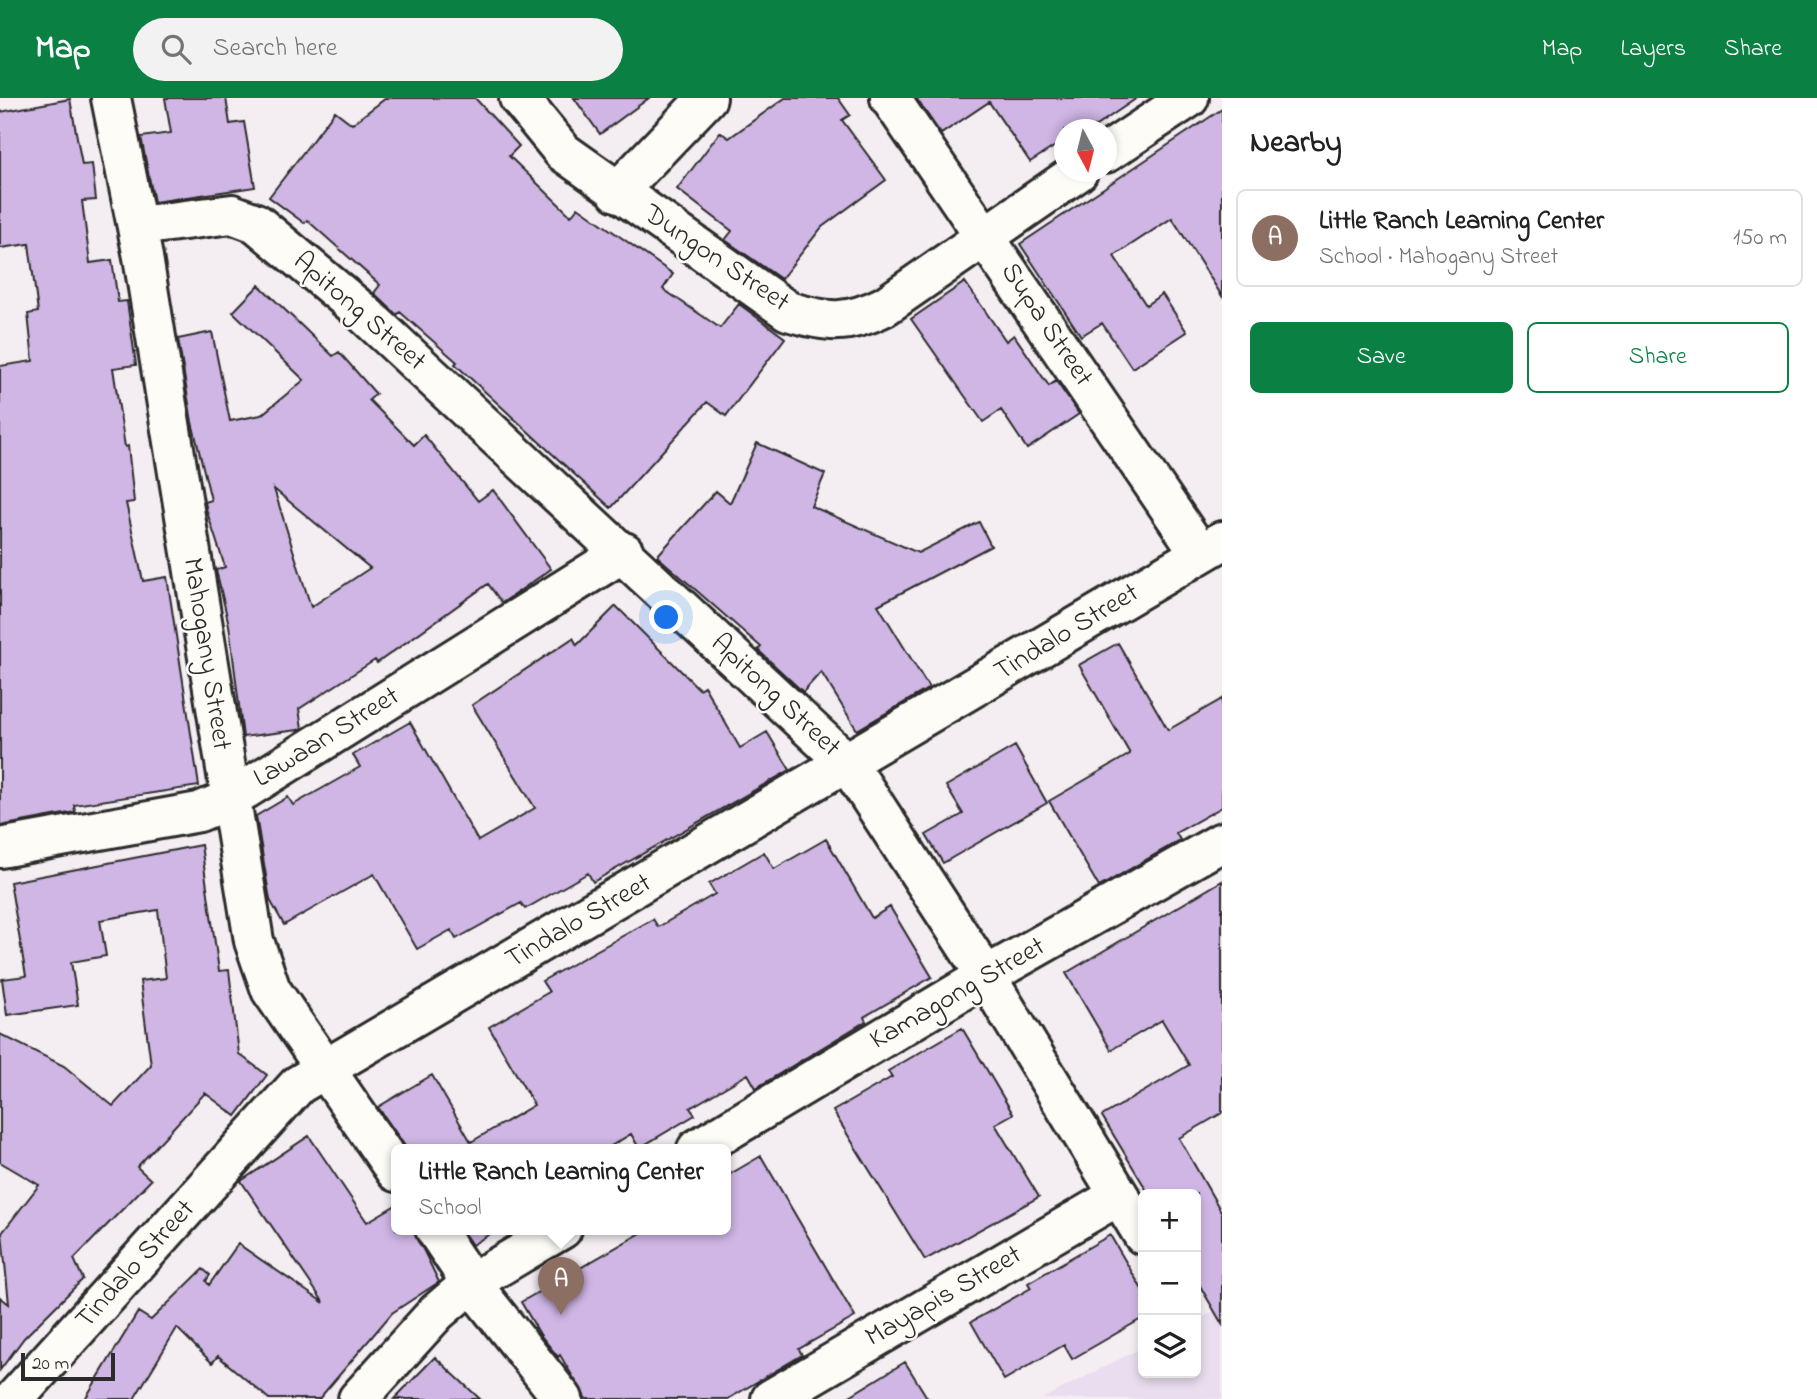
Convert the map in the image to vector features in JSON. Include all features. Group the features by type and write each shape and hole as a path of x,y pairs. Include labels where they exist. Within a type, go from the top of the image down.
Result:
{"street":[{"name":"Mahogany Street","path":"111,98 138,226 254,941 271,990 391,1163"},
{"name":"Dungon Street","path":"519,98 563,152 617,192 788,311 822,321 858,319 885,306 985,234 1064,182"},
{"path":"617,192 707,98"},
{"name":"Supa Street","path":"890,98 1211,547"},
{"path":"1117,146 1189,98"},
{"name":"Apitong Street","path":"138,226 232,214 256,223 359,309 624,552 848,764 986,976 1138,1227"},
{"name":"Tindalo Street","path":"14,1399 298,1085 848,764 1211,547"},
{"name":"Lawaan Street","path":"0,848 199,812 230,799 624,552"},
{"name":"Kamagong Street","path":"705,1144 986,976 1222,842"},
{"name":"Mayapis Street","path":"771,1399 1118,1196"},
{"path":"439,1235 471,1283 563,1399"},
{"path":"358,1399 437,1312 471,1283 552,1235"}],"shaded area":[{"path":"1222,1307 1222,1399 1042,1399 1138,1350 1138,1378 1201,1378 1201,1318"}],"building":[{"path":"165,98 226,98 230,124 244,122 255,187 154,202 141,137 171,133"},
{"path":"386,98 475,98 519,146 509,156 571,216 578,207 673,274 663,289 720,328 739,304 785,338 726,416 707,402 611,508 455,364 457,362 400,312 397,315 374,293 380,285 307,220 304,223 269,197 335,111 352,124"},
{"path":"574,98 649,98 600,134"},
{"path":"785,98 838,98 850,115 842,120 886,180 822,227 781,279 725,240 732,231 677,189 720,132 729,138"},
{"path":"916,98 1137,98 1106,119 1054,119 1054,147 1030,162 989,102 941,134"},
{"path":"70,99 82,165 92,164 96,200 82,201 90,263 112,260 118,302 127,301 136,365 113,368 125,447 128,446 134,502 126,503 143,581 167,577 199,786 74,805 75,812 0,826 0,366 33,361 28,314 38,312 29,244 0,248 0,112"},
{"path":"1222,109 1222,296 1172,218 1114,256 1146,305 1162,294 1187,332 1132,368 1102,323 1081,336 1020,244 1113,182 1117,182 1117,179"},
{"path":"965,282 1006,341 1014,335 1049,386 1056,381 1079,414 1027,449 1001,410 983,422 911,319"},
{"path":"259,285 333,356 339,352 376,394 369,400 414,445 424,435 478,501 493,490 551,569 502,603 488,584 377,663 375,660 299,709 302,728 243,737 229,625 216,570 225,567 207,512 205,502 211,500 192,422 178,339 212,332 230,421 261,415 304,380 233,312","holes":["274,489 370,568 311,607"]},
{"path":"757,443 825,474 811,506 918,553 979,522 991,546 878,605 929,688 857,730 821,672 803,692 758,650 761,647 657,556 716,491 730,503"},
{"path":"616,606 699,689 704,686 740,748 767,732 790,770 593,882 588,873 525,909 521,903 456,939 451,930 417,949 374,874 284,925 270,900 256,816 288,797 293,805 360,767 353,755 410,722 478,841 535,808 472,705 573,638 577,645"},
{"path":"1118,643 1168,730 1222,699 1222,807 1176,833 1180,840 1099,887 1049,801 1130,754 1079,665"},
{"path":"1015,746 1047,803 943,863 926,835 963,814 946,786"},
{"path":"826,839 872,918 890,907 932,977 864,1017 866,1021 756,1088 748,1074 690,1108 695,1115 646,1144 637,1144 631,1134 614,1144 404,1144 378,1107 432,1075 471,1142 534,1105 489,1027 549,992 542,981 653,919 658,927 715,894 709,884 764,852 774,869"},
{"path":"201,845 219,971 229,970 239,1054 267,1075 236,1116 205,1093 137,1167 151,1180 74,1259 83,1279 24,1338 0,1370 0,1297 9,1304 2,1233 39,1185 0,1162 0,1034 64,1066 113,1106 151,1065 140,981 166,978 158,910 100,920 106,956 71,962 78,1005 7,1015 2,979 26,976 10,882"},
{"path":"1222,881 1222,1113 1179,1138 1222,1213 1222,1324 1201,1288 1201,1189 1146,1189 1102,1116 1189,1065 1162,1020 1111,1050 1066,973"},
{"path":"962,1028 1013,1114 995,1124 1039,1197 925,1260 833,1111 892,1077 888,1071"},
{"path":"309,1136 367,1222 391,1208 391,1235 416,1235 439,1282 392,1313 319,1399 269,1399 218,1356 212,1363 177,1328 134,1399 85,1399 138,1312 151,1320 203,1269 210,1275 206,1281 209,1285 238,1244 324,1303 241,1181"},
{"path":"761,1156 855,1317 799,1349 802,1355 728,1399 586,1399 560,1355 558,1357 541,1336 521,1302 638,1235 731,1235 731,1174"},
{"path":"465,1235 488,1235 472,1245"},
{"path":"1110,1235 1138,1283 1138,1321 1072,1359 1064,1345 1004,1380 971,1322 1031,1288 1028,1283"},
{"path":"435,1357 480,1399 394,1399"},
{"path":"905,1362 928,1399 845,1399"}],"place":[{"name":"Little Ranch Learning Center","path":"561,1315"}]}
